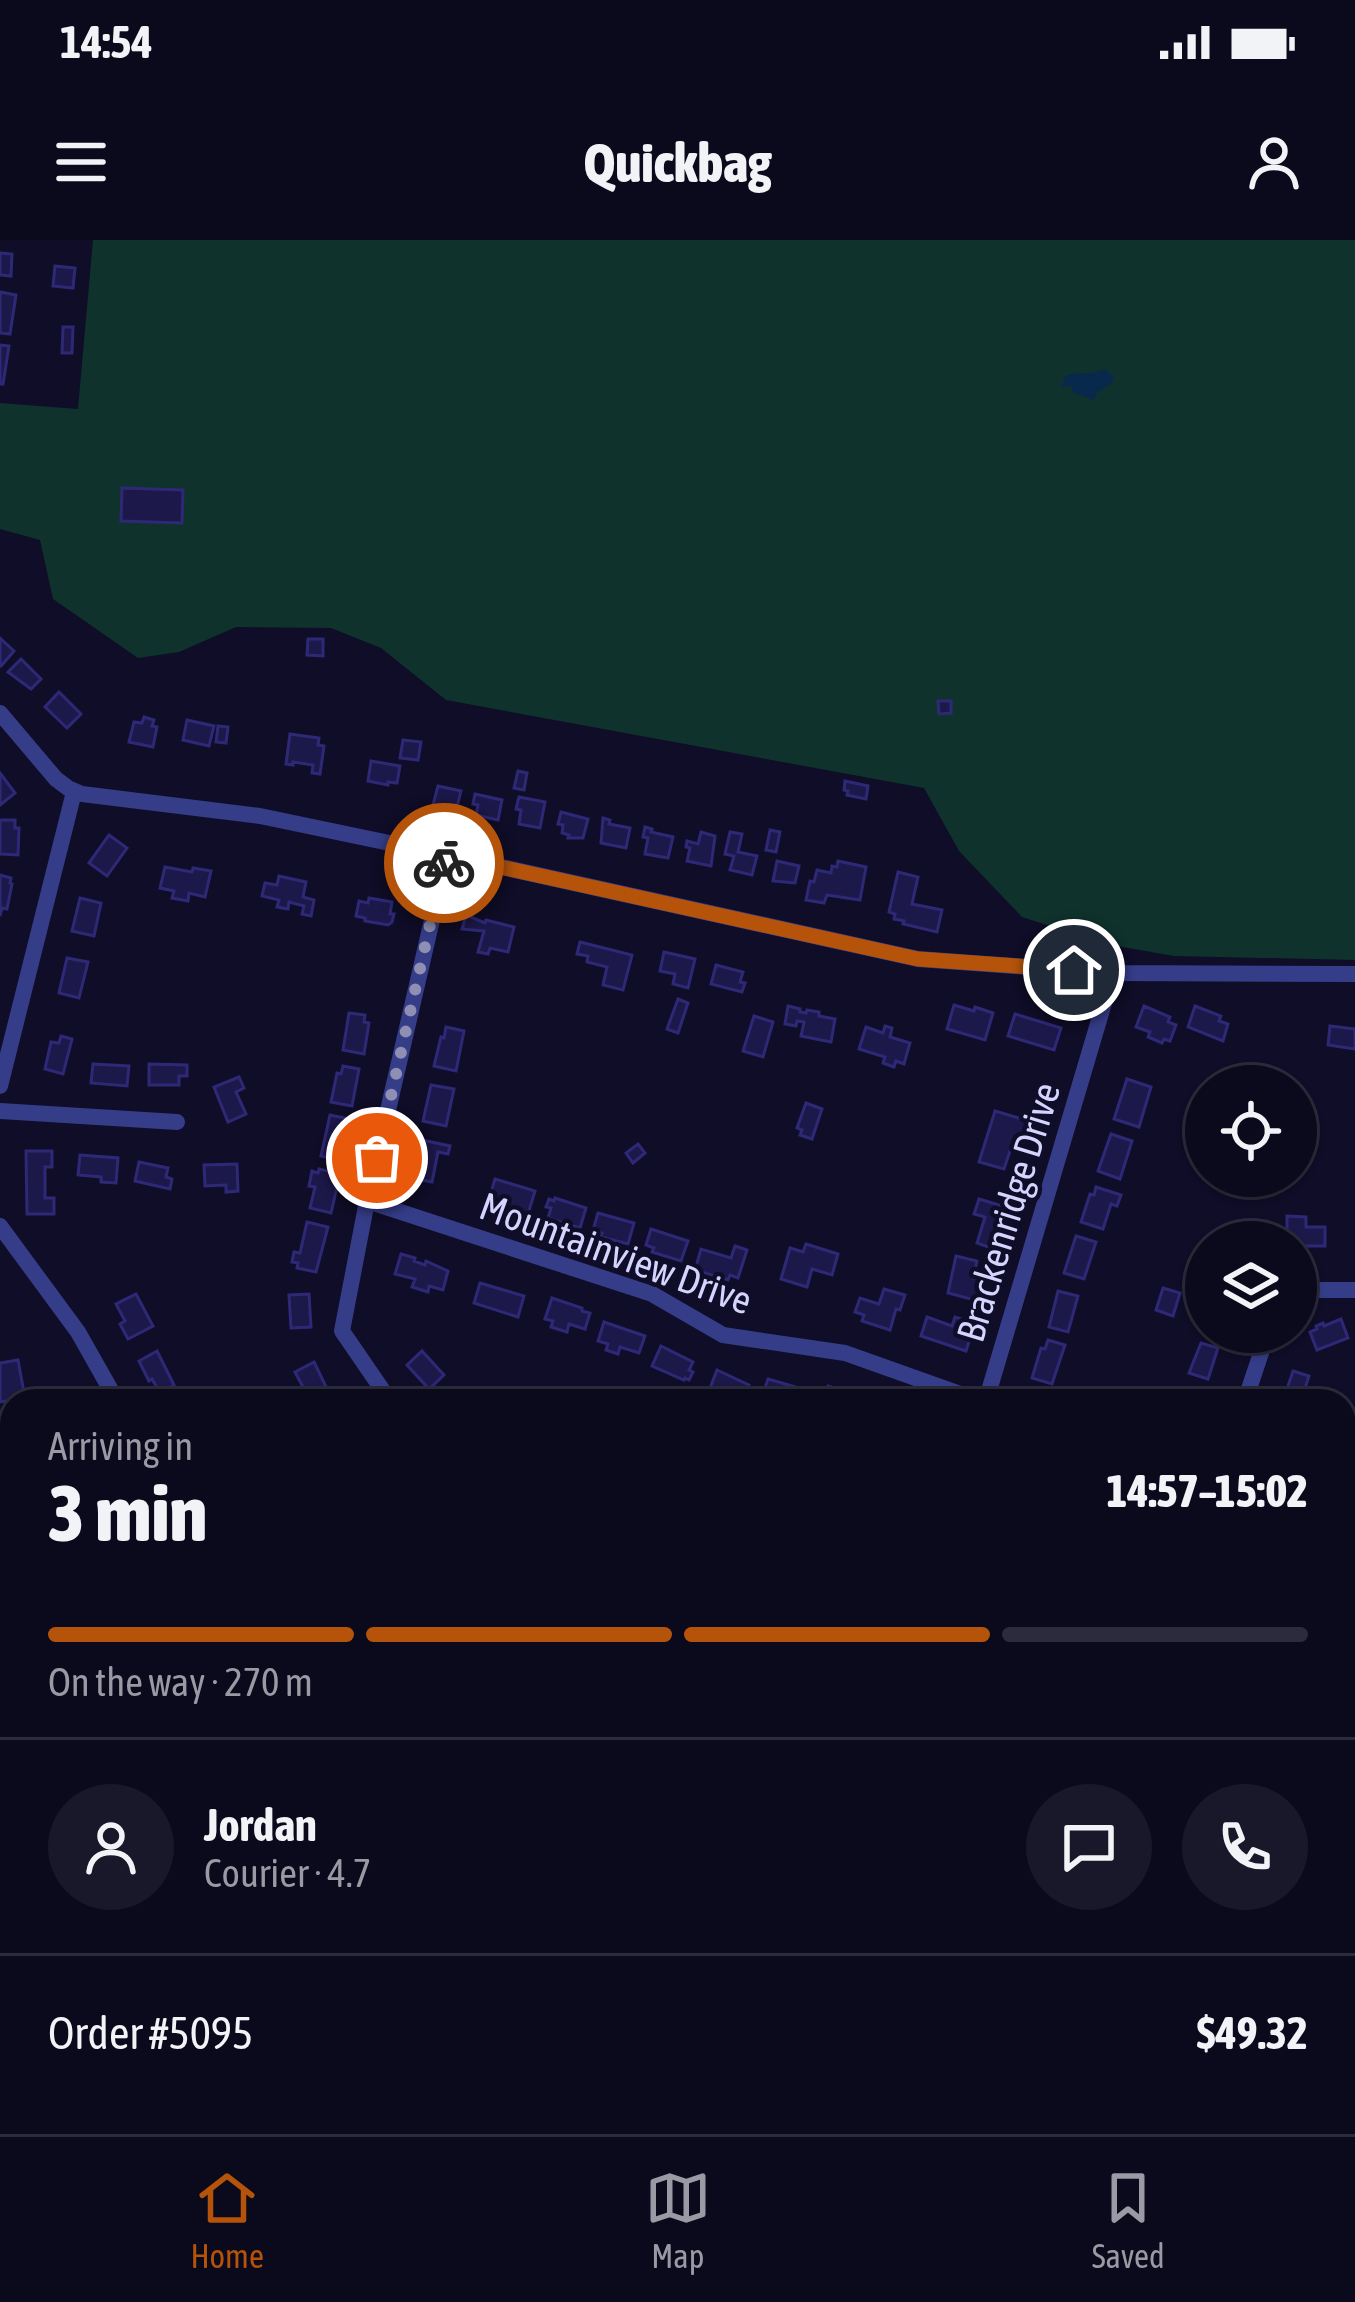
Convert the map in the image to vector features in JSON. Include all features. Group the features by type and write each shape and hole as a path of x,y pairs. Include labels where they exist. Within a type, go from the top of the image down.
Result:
{"street":[{"path":"0,713 49,772 74,792 242,813 918,959 1113,973 1355,974"},
{"path":"0,1086 74,792"},
{"path":"383,1389 342,1331 446,855"},
{"name":"Brackenridge Drive","path":"987,1389 1113,973"},
{"path":"0,1111 177,1122"},
{"name":"Mountainview Drive","path":"367,1202 652,1294 723,1335 845,1353 948,1389"},
{"path":"0,1226 78,1332 110,1389"},
{"path":"1317,1290 1355,1291"},
{"path":"1249,1389 1261,1353"}],"green space":[{"path":"93,240 1355,240 1355,960 1174,956 1106,944 1022,917 959,851 924,788 446,700 381,648 331,628 236,627 179,652 138,658 53,599 40,540 0,529 0,403 78,409"}],"water":[{"path":"1105,369 1114,377 1112,383 1093,400 1072,392 1072,386 1062,387 1065,376"}],"building":[{"path":"0,253 12,254 11,276 0,275"},
{"path":"55,266 75,268 73,288 53,286"},
{"path":"0,292 16,295 10,334 0,333"},
{"path":"63,327 73,327 72,353 62,353"},
{"path":"0,345 9,346 3,384 0,384"},
{"path":"122,488 183,490 182,523 121,521"},
{"path":"0,638 14,651 1,666 0,665"},
{"path":"308,639 323,639 323,656 307,655"},
{"path":"21,659 41,679 31,689 8,672"},
{"path":"59,692 81,714 67,728 45,707"},
{"path":"938,701 951,701 951,713 939,714"},
{"path":"144,717 154,720 152,726 157,727 153,747 129,742 134,722 142,723"},
{"path":"187,720 214,726 209,746 183,740"},
{"path":"218,726 228,727 226,743 216,742"},
{"path":"290,734 319,738 318,745 324,746 320,774 312,773 313,765 286,764"},
{"path":"403,740 421,742 418,760 400,758"},
{"path":"371,761 400,766 397,783 368,781"},
{"path":"518,771 527,773 524,790 514,788"},
{"path":"0,773 15,793 0,805"},
{"path":"845,781 868,786 866,799 847,795"},
{"path":"438,786 461,791 456,811 433,805"},
{"path":"475,794 502,800 498,820 476,815"},
{"path":"519,797 545,802 540,828 519,824"},
{"path":"561,812 588,819 583,838 562,833"},
{"path":"603,818 630,828 626,848 601,843"},
{"path":"0,820 15,820 18,855 0,854"},
{"path":"645,827 673,837 668,858 645,854"},
{"path":"770,830 780,832 776,852 766,850"},
{"path":"701,832 715,836 711,866 687,861 687,841 698,844"},
{"path":"730,832 742,834 738,852 757,856 752,875 730,870 734,856 725,854"},
{"path":"109,835 127,848 107,876 89,863"},
{"path":"777,861 799,866 795,883 773,881"},
{"path":"838,861 866,867 860,900 827,895 824,903 806,900 817,870 831,873"},
{"path":"165,867 211,871 205,897 189,893 188,901 172,898 174,891 160,888"},
{"path":"898,872 918,877 912,904 942,910 937,932 903,924 889,912"},
{"path":"0,875 11,878 12,884 7,909 2,908 0,916"},
{"path":"279,876 306,882 303,897 314,900 311,916 302,914 304,906 289,902 288,909 277,907 279,900 262,896 265,883 277,885"},
{"path":"80,898 101,903 94,936 72,931"},
{"path":"369,898 392,902 392,922 388,925 356,916 359,901 368,903"},
{"path":"466,915 514,927 508,952 490,948 488,954 478,952 484,931 462,929"},
{"path":"580,942 632,955 623,990 603,985 607,967 577,954"},
{"path":"664,952 695,959 688,988 673,984 675,974 660,971"},
{"path":"67,958 88,962 79,998 59,993"},
{"path":"716,965 743,972 742,992 711,984"},
{"path":"678,999 688,1003 678,1033 667,1029"},
{"path":"954,1005 993,1013 985,1040 947,1029"},
{"path":"788,1006 835,1019 831,1042 801,1036 804,1022 785,1024"},
{"path":"1144,1006 1170,1017 1168,1022 1176,1025 1170,1041 1162,1043 1136,1027"},
{"path":"1195,1006 1221,1016 1219,1021 1228,1024 1223,1041 1188,1027"},
{"path":"349,1013 365,1015 364,1022 369,1023 364,1054 343,1050"},
{"path":"1015,1014 1061,1028 1054,1050 1008,1036"},
{"path":"754,1016 773,1022 763,1057 743,1051"},
{"path":"885,1026 892,1028 890,1037 910,1043 904,1064 896,1061 894,1067 883,1063 885,1057 859,1049 866,1027 883,1033"},
{"path":"1330,1026 1355,1029 1355,1049 1328,1045"},
{"path":"446,1027 464,1031 456,1071 434,1066"},
{"path":"61,1036 72,1039 63,1074 45,1069 51,1042 59,1043"},
{"path":"93,1064 129,1066 127,1086 91,1083"},
{"path":"149,1064 187,1065 187,1076 179,1076 179,1085 149,1085"},
{"path":"343,1066 359,1069 352,1106 331,1102"},
{"path":"239,1077 244,1088 236,1092 246,1114 228,1122 214,1087"},
{"path":"1127,1079 1151,1087 1139,1127 1114,1119"},
{"path":"431,1085 454,1089 446,1126 423,1121"},
{"path":"806,1103 822,1109 812,1139 800,1135 802,1130 797,1128"},
{"path":"995,1111 1029,1121 1023,1142 1014,1139 1004,1169 979,1162"},
{"path":"330,1115 349,1119 340,1161 321,1156"},
{"path":"1111,1134 1132,1141 1120,1179 1098,1171"},
{"path":"422,1140 450,1146 448,1154 438,1152 432,1182 411,1178"},
{"path":"638,1144 645,1153 633,1163 626,1153"},
{"path":"26,1151 52,1151 52,1167 45,1167 45,1198 54,1198 54,1214 27,1214"},
{"path":"80,1155 118,1158 116,1183 78,1175"},
{"path":"139,1162 168,1168 170,1189 135,1181"},
{"path":"237,1164 238,1191 226,1192 226,1185 205,1186 204,1165"},
{"path":"312,1171 336,1173 331,1213 310,1208 315,1187 309,1186"},
{"path":"495,1179 535,1191 528,1214 495,1208 497,1204 488,1202"},
{"path":"1096,1187 1121,1195 1117,1206 1111,1204 1103,1229 1081,1222"},
{"path":"555,1198 586,1208 580,1228 548,1218 551,1208 546,1207"},
{"path":"979,1199 1009,1208 997,1250 977,1243 985,1217 974,1214"},
{"path":"598,1213 634,1223 628,1244 593,1230"},
{"path":"307,1222 328,1227 316,1272 297,1268 298,1263 292,1262 294,1252 300,1253"},
{"path":"1317,1227 1325,1227 1325,1246 1317,1246"},
{"path":"651,1229 688,1241 681,1261 652,1252 654,1248 646,1245"},
{"path":"1076,1236 1096,1242 1084,1279 1064,1273"},
{"path":"806,1244 838,1254 832,1275 812,1269 807,1287 781,1279 790,1248 803,1252"},
{"path":"735,1246 747,1250 738,1278 730,1275 728,1280 695,1270 701,1249 731,1258"},
{"path":"401,1254 448,1271 443,1290 412,1287 415,1279 395,1274"},
{"path":"956,1256 977,1261 973,1278 984,1280 978,1301 948,1293"},
{"path":"480,1283 524,1296 518,1317 474,1303"},
{"path":"1163,1288 1180,1293 1173,1316 1156,1310"},
{"path":"884,1289 905,1295 890,1330 862,1321 864,1315 855,1312 860,1298 879,1304"},
{"path":"1058,1291 1078,1296 1068,1332 1049,1327"},
{"path":"136,1294 153,1326 128,1339 116,1304"},
{"path":"309,1294 311,1327 291,1328 289,1295"},
{"path":"552,1298 590,1313 585,1329 569,1324 567,1332 551,1327 553,1321 545,1319"},
{"path":"927,1317 952,1326 955,1317 975,1323 966,1351 921,1336"},
{"path":"1341,1319 1348,1338 1317,1350 1317,1326"},
{"path":"604,1322 645,1336 639,1353 620,1347 618,1354 606,1350 608,1344 598,1341"},
{"path":"1048,1340 1065,1345 1052,1384 1032,1378"},
{"path":"661,1346 693,1362 689,1380 652,1366"},
{"path":"157,1351 174,1385 158,1389 139,1361"},
{"path":"422,1351 444,1375 429,1389 407,1365"},
{"path":"1197,1353 1216,1353 1208,1379 1189,1373"},
{"path":"18,1360 23,1389 0,1389 0,1363"},
{"path":"314,1362 327,1389 300,1389 303,1387 295,1372"},
{"path":"717,1370 749,1385 748,1389 710,1389"},
{"path":"1293,1371 1309,1376 1305,1389 1287,1389"},
{"path":"768,1379 799,1388 798,1389 765,1389"}],"way so far":[{"path":"377,1158 444,863"}],"route":[{"path":"444,863 446,855 918,959 1074,970"}]}
